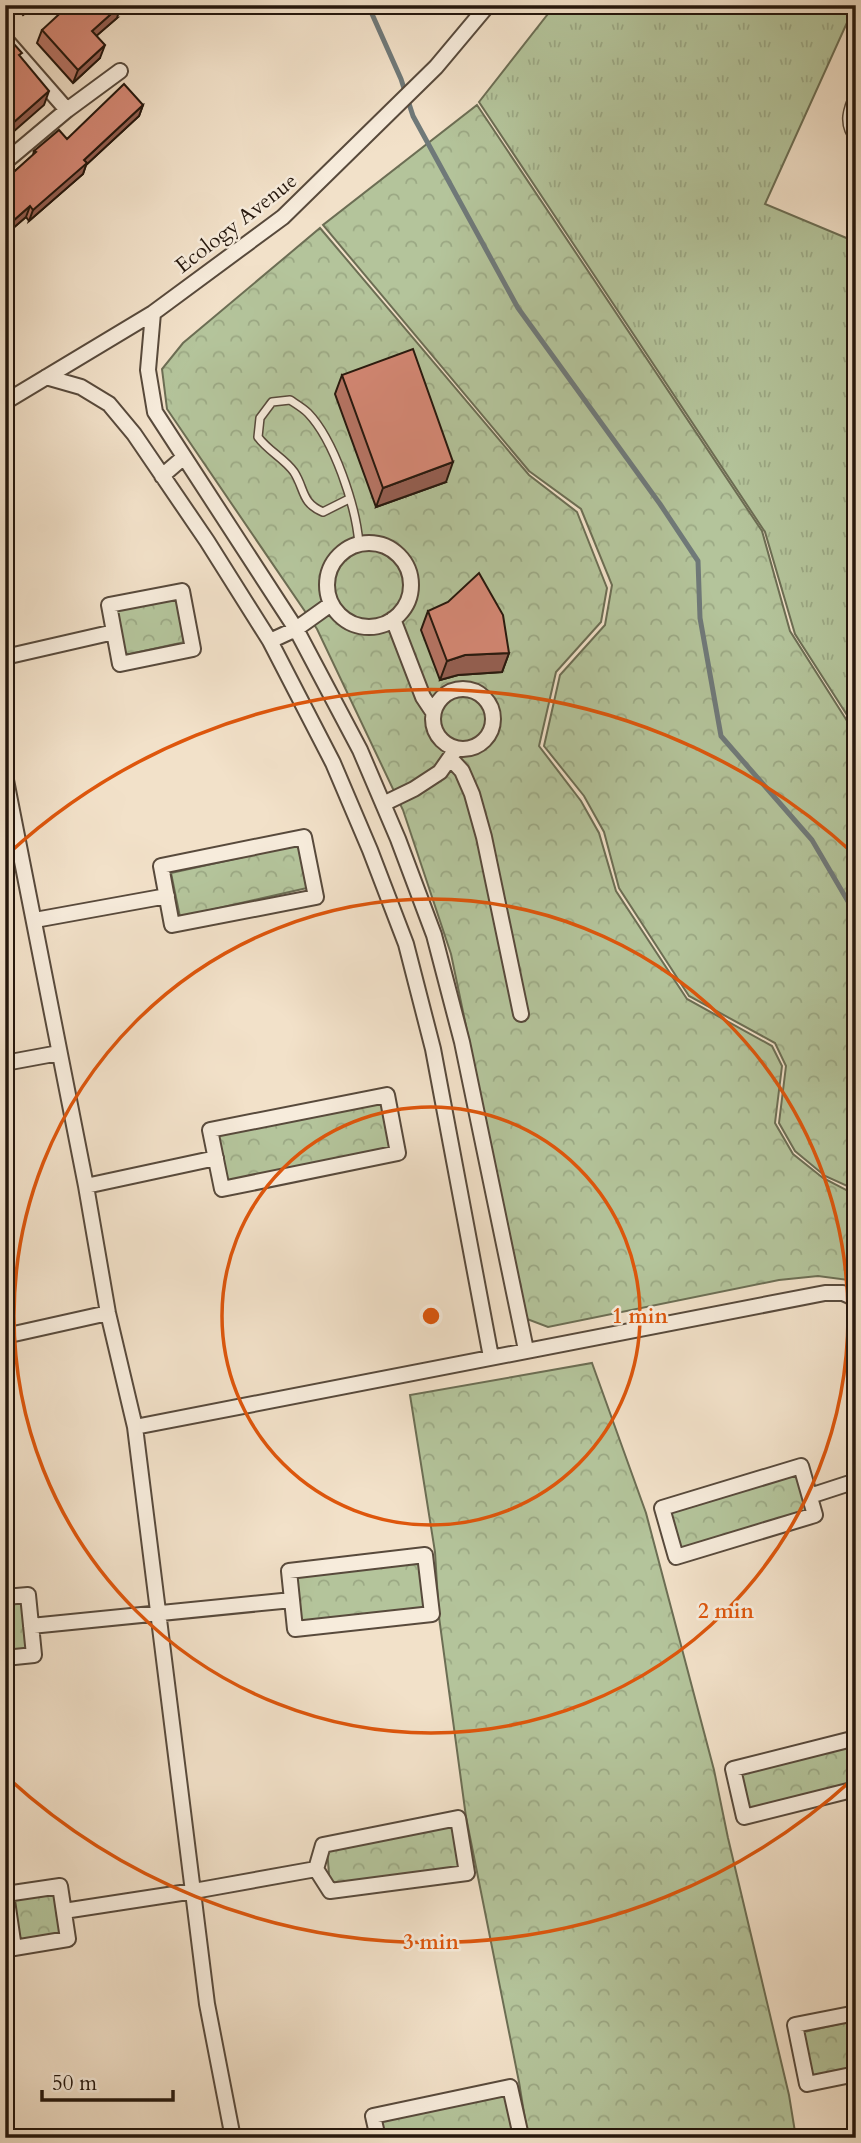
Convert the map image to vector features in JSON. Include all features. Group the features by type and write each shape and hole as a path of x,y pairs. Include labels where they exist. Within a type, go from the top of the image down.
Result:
{"street":[{"name":"Ecology Avenue","path":"5,402 153,313 283,217 436,67 488,5"},
{"path":"5,39 67,110"},
{"path":"5,162 67,110 120,71"},
{"path":"153,313 148,370 155,412 296,629 360,750 434,935 462,1042 526,1350"},
{"path":"46,377 81,387 110,404 134,434 207,541 270,641 333,763 406,944 433,1049 491,1357"},
{"path":"162,476 184,457"},
{"path":"207,541 230,527"},
{"path":"372,543 396,552 405,562 410,574 411,587 402,611 382,625 359,626 348,621 338,614 327,592 327,579 338,557 359,544 372,543"},
{"path":"181,591 193,649 120,664 114,632 109,606 181,591"},
{"path":"270,641 296,629 331,604"},
{"path":"393,619 423,697 433,712"},
{"path":"5,657 114,632"},
{"path":"383,804 440,772 453,753 472,748 489,735 494,716 486,699 470,689 461,689 443,696 433,712 433,723 436,733 453,753 472,794 496,890 521,1014"},
{"path":"5,775 86,1186 108,1313 135,1427 207,2004 233,2138"},
{"path":"304,837 316,897 172,925 167,896 161,866 304,837"},
{"path":"35,920 167,896"},
{"path":"5,1063 59,1053"},
{"path":"387,1095 398,1153 222,1189 216,1158 210,1130 387,1095"},
{"path":"86,1186 216,1158"},
{"path":"135,1427 825,1293 844,1293 856,1298"},
{"path":"5,1336 108,1313"},
{"path":"801,1466 810,1496 815,1515 676,1557 662,1508 801,1466"},
{"path":"810,1496 856,1481"},
{"path":"425,1555 432,1614 295,1629 292,1600 289,1571 425,1555"},
{"path":"5,1597 28,1595 34,1655 5,1658"},
{"path":"31,1626 292,1600"},
{"path":"856,1738 733,1769 744,1817 856,1788"},
{"path":"457,1818 467,1873 330,1891 316,1869 323,1845 457,1818"},
{"path":"64,1911 316,1869"},
{"path":"60,1886 64,1911 68,1939 14,1948 6,1894 60,1886"},
{"path":"856,2013 796,2025 807,2084 856,2074"},
{"path":"378,2138 373,2116 510,2087 521,2136 514,2138"}],"lane":[{"path":"856,89 846,113 851,136 856,142"},
{"path":"349,499 323,512 313,508 304,497 295,473 265,447 258,437 260,418 272,402 290,400 308,413 326,439 340,468 358,525 359,544"}],"green space":[{"path":"555,5 855,5 765,204 856,242 856,729 795,634 765,532 479,102"},
{"path":"477,105 762,531 790,631 856,735 856,1190 825,1176 795,1151 779,1123 786,1066 775,1043 689,996 619,888 604,832 584,796 544,746 560,675 605,625 612,585 581,509 529,471 323,225"},
{"path":"320,228 529,475 577,512 607,588 601,622 556,672 539,746 581,801 599,833 616,891 687,999 772,1046 782,1066 775,1123 793,1154 823,1178 856,1195 856,1260 848,1280 818,1276 779,1280 548,1327 527,1319 451,954 403,810 317,629 167,409 162,369 183,343"},
{"path":"176,597 185,642 125,655 116,610"},
{"path":"298,845 307,888 180,917 171,873"},
{"path":"381,1102 393,1148 226,1184 216,1136"},
{"path":"592,1363 646,1513 714,1770 789,2095 796,2138 528,2138 466,1817 439,1617 435,1552 410,1395"},
{"path":"798,1470 811,1513 678,1554 666,1510"},
{"path":"422,1559 426,1609 299,1624 293,1574"},
{"path":"25,1598 32,1652 5,1655 5,1601"},
{"path":"856,1742 856,1785 747,1812 737,1771"},
{"path":"453,1823 463,1870 330,1888 327,1848"},
{"path":"56,1890 63,1935 18,1943 11,1897"},
{"path":"856,2020 856,2068 811,2077 804,2032"},
{"path":"507,2090 517,2134 499,2138 381,2138 377,2118"}],"building":[{"path":"69,5 121,5 92,31 105,45 78,70 42,30"},
{"path":"5,34 49,91 5,130"},
{"path":"124,84 143,105 84,160 87,163 33,210 30,206 5,228 5,188 10,184 6,179 59,130 67,139"},
{"path":"413,349 453,462 383,488 342,375"},
{"path":"479,573 503,615 509,653 465,655 447,661 428,611 448,602"}],"waterway":[{"path":"368,5 401,79 413,116 518,308 698,561 700,618 721,736 812,840 856,915"}]}
